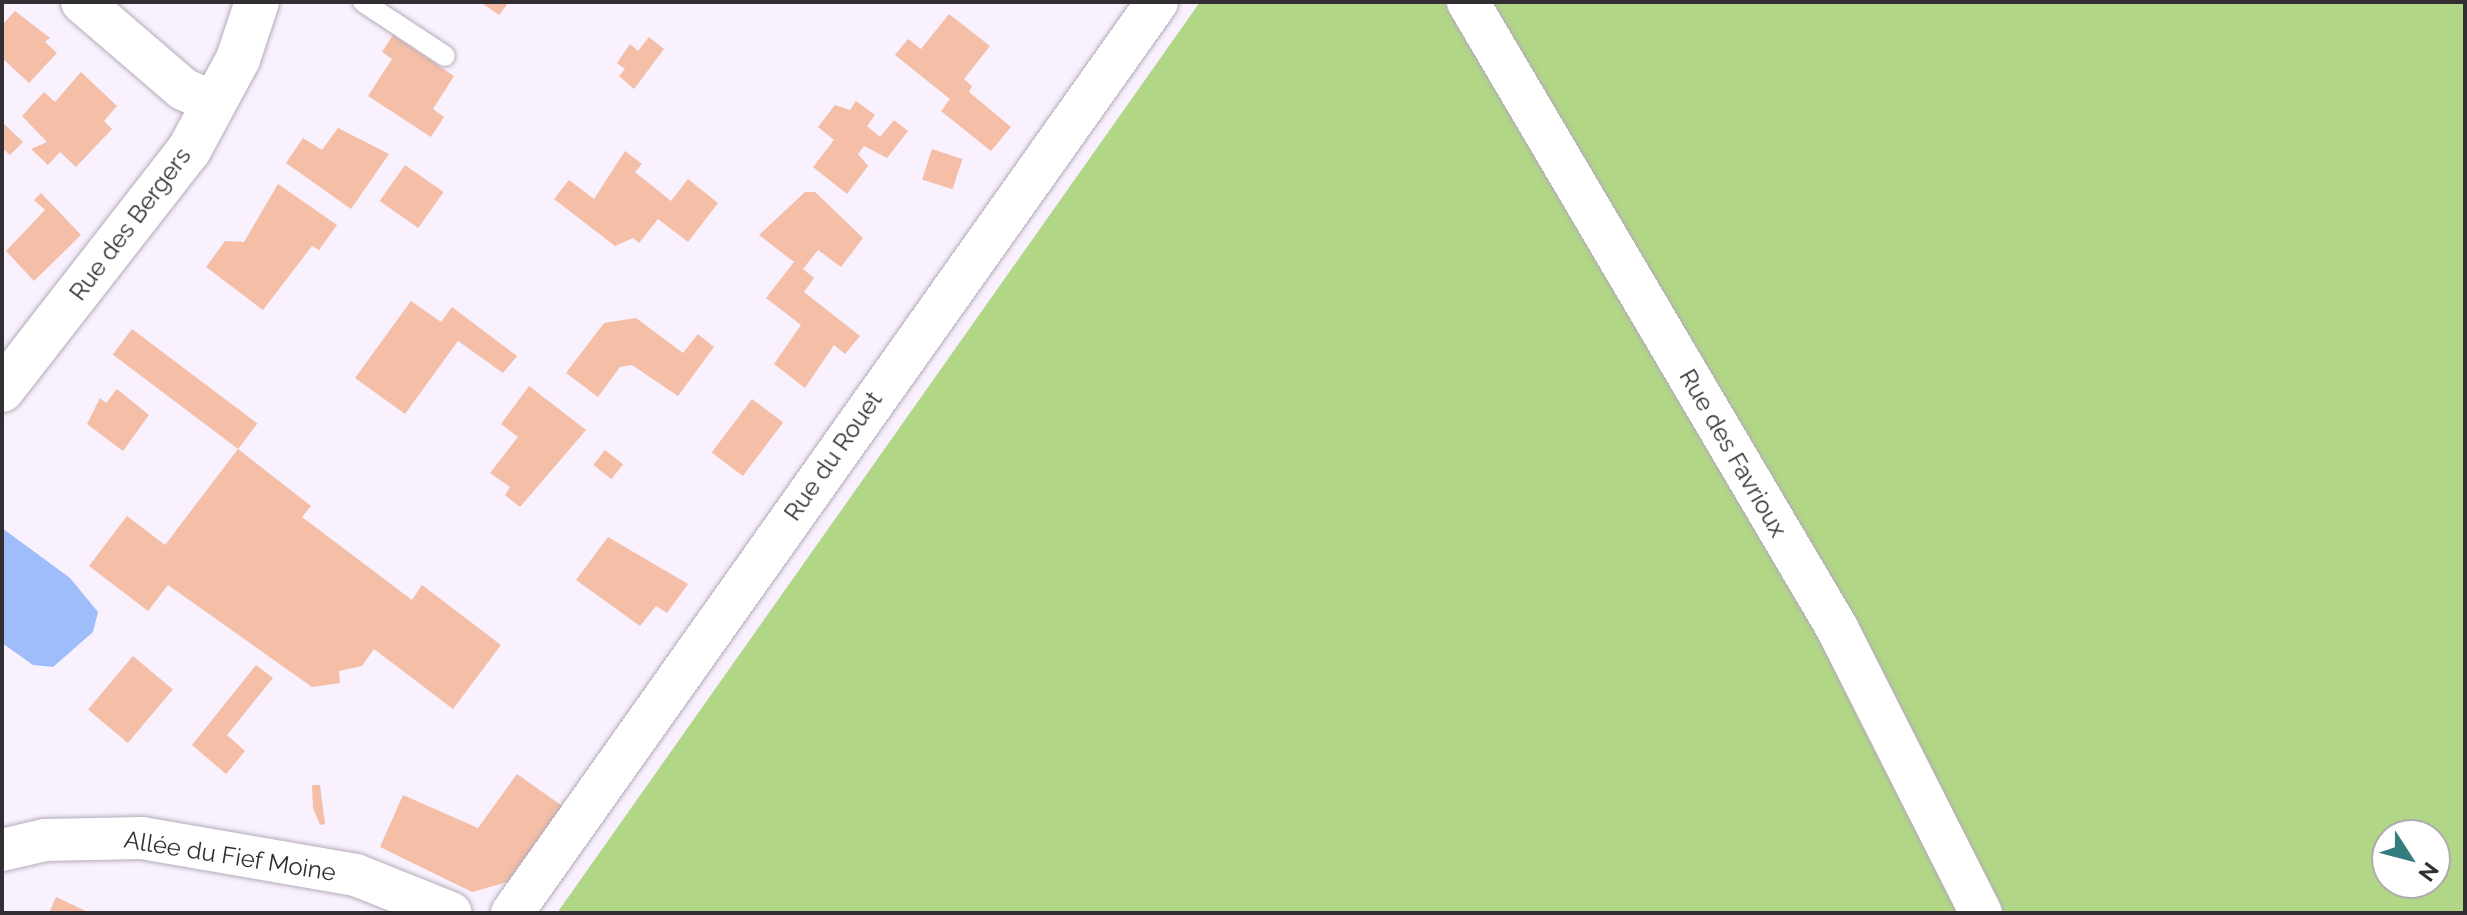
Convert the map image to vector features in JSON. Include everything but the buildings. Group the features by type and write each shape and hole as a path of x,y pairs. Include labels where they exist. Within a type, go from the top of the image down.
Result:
{"street":[{"path":"82,2 183,89 215,103"},
{"name":"Rue des Bergers","path":"2,390 145,213 215,103 257,2"},
{"name":"Rue du Rouet","path":"512,913 1157,2"},
{"name":"Rue des Favrioux","path":"1468,2 1837,628 1981,913"},
{"name":"Allée du Fief Moine","path":"2,850 45,840 142,838 356,875 451,913"}],"lane":[{"path":"363,2 445,56"}],"green space":[{"path":"1200,2 2465,2 2465,913 557,913"}],"water":[{"path":"2,528 70,578 98,612 93,632 53,667 33,665 2,643"}]}
